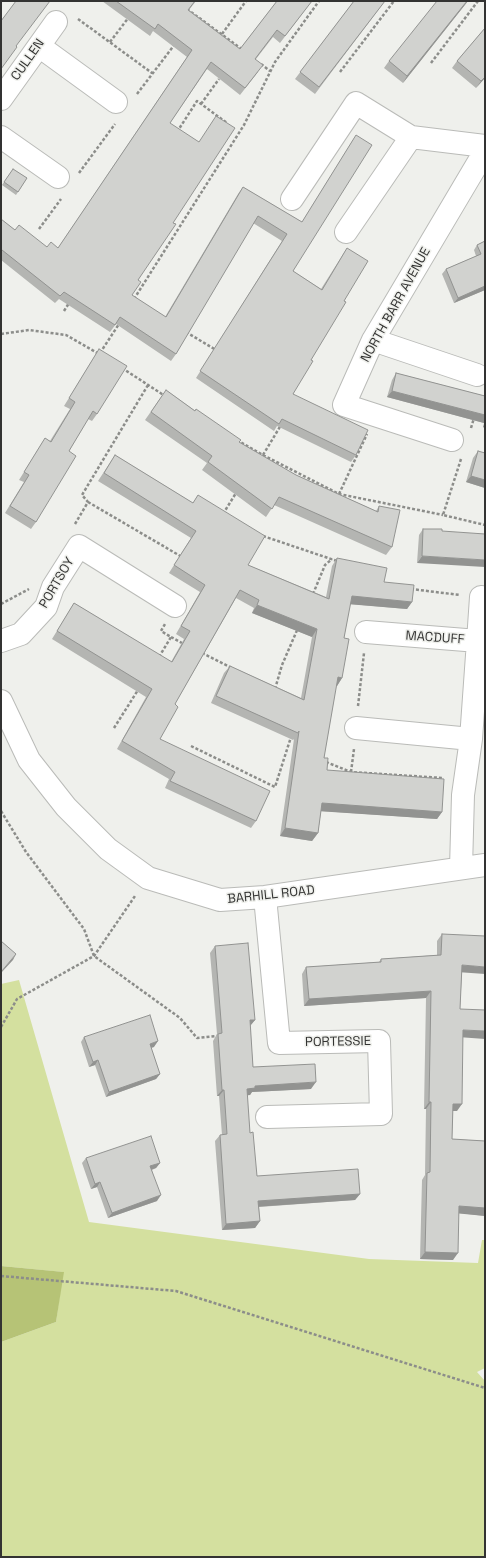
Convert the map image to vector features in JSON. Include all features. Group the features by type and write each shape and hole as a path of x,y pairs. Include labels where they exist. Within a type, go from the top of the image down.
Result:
{"street":[{"name":"CULLEN","path":"1,99 56,22"},
{"path":"38,46 116,102"},
{"path":"292,199 356,103 411,137 485,146"},
{"path":"1,137 58,177"},
{"path":"346,232 411,137"},
{"name":"NORTH BARR AVENUE","path":"462,441 344,405 373,340 485,151"},
{"path":"373,340 477,375"},
{"name":"PORTSOY","path":"1,641 21,634 46,607 53,587 79,546 175,606"},
{"path":"478,641 481,597"},
{"name":"MACDUFF","path":"366,632 478,641 471,739 465,780 461,868"},
{"name":"BARHILL ROAD","path":"1,701 29,760 66,806 108,849 148,878 220,900 265,897 485,865"},
{"path":"356,728 471,739"},
{"name":"PORTESSIE","path":"265,897 279,1043 379,1041 381,1114 266,1117"}],"path":[{"path":"222,34 246,1"},
{"path":"140,304 133,300 244,125 275,62 319,1"},
{"path":"340,72 394,1"},
{"path":"431,63 478,1"},
{"path":"182,5 247,54"},
{"path":"56,22 67,10 152,73"},
{"path":"110,42 132,13"},
{"path":"258,62 270,71"},
{"path":"201,104 219,79"},
{"path":"175,134 197,101 233,127"},
{"path":"64,311 72,299"},
{"path":"100,354 121,320"},
{"path":"181,329 222,354"},
{"path":"1,334 29,330 66,335 106,358"},
{"path":"118,366 168,398"},
{"path":"148,385 82,494 88,502 188,560"},
{"path":"339,494 376,415"},
{"path":"443,515 462,441 475,416"},
{"path":"263,455 282,424"},
{"path":"236,439 263,455 339,494 485,525"},
{"path":"221,519 237,491"},
{"path":"72,529 88,502"},
{"path":"257,534 332,559 325,565 310,601"},
{"path":"1,604 34,586"},
{"path":"410,589 481,597"},
{"path":"175,606 161,631 182,643"},
{"path":"275,689 282,665 300,622"},
{"path":"155,663 171,637"},
{"path":"196,650 236,670"},
{"path":"268,686 282,692"},
{"path":"114,728 138,689"},
{"path":"191,746 275,787 292,734"},
{"path":"285,755 292,756"},
{"path":"319,761 351,772 465,780"},
{"path":"1,812 26,852 84,930 94,956 180,1018 197,1038 219,1036"},
{"path":"1,1027 17,999 94,956 148,878"},
{"path":"1,1276 176,1291 485,1388"}],"green space":[{"path":"19,980 89,1222 369,1259 478,1263 482,1240 485,1240 485,1368 477,1372 485,1381 485,1557 1,1557 1,1342 56,1322 63,1272 1,1266 1,984"},
{"path":"1,1266 64,1272 56,1322 1,1342"}],"building":[{"path":"16,1 50,1 16,46 17,47 1,69 1,21"},
{"path":"116,1 195,1 188,10 240,49 277,1 312,1 285,36 277,30 255,59 263,65 245,88 211,62 170,123 199,142 216,116 235,128 173,223 176,224 138,280 141,282 132,295 166,317 243,187 302,222 356,135 372,145 293,271 322,290 347,248 368,261 344,301 346,302 311,360 313,361 293,394 368,430 356,455 282,419 279,424 200,371 287,234 258,216 176,354 120,317 115,325 64,292 60,296 2,250 1,252 1,219 15,230 19,225 47,247 51,242 58,248 192,50 158,24 155,29"},
{"path":"354,1 385,1 319,87 300,72"},
{"path":"437,1 467,1 407,76 389,61"},
{"path":"485,28 485,77 481,81 457,61"},
{"path":"13,169 27,178 18,192 4,182"},
{"path":"485,241 485,286 458,298 446,269 481,254 477,245"},
{"path":"99,349 127,366 97,414 93,411 69,451 76,456 36,522 10,506 29,475 24,472 45,438 51,442 75,402 69,398"},
{"path":"396,373 485,396 485,415 392,391"},
{"path":"166,390 195,411 196,409 241,440 239,442 296,475 378,512 379,506 400,510 392,547 279,497 272,509 208,462 212,456 151,412"},
{"path":"478,451 485,453 485,480 471,476"},
{"path":"115,455 193,503 198,495 265,536 248,565 329,599 337,558 387,568 384,582 414,585 412,602 352,596 344,638 349,639 342,678 338,677 324,758 328,758 327,770 444,779 442,812 322,803 318,833 285,828 299,731 298,733 216,696 230,666 304,700 317,629 257,605 259,600 240,590 175,704 178,707 160,739 270,791 256,821 170,781 175,772 122,741 152,689 57,631 74,603 172,662 190,631 181,626 205,585 174,565 196,531 104,473"},
{"path":"423,529 442,529 442,531 485,534 485,560 422,556"},
{"path":"442,934 485,936 485,967 462,965 460,1009 485,1010 485,1031 463,1030 462,1104 453,1104 452,1139 485,1141 485,1208 459,1206 458,1253 425,1252 427,1173 430,1172 431,1102 429,1102 431,991 309,999 306,967 381,962 381,959 441,955"},
{"path":"1,941 16,954 1,972"},
{"path":"248,943 255,1020 250,1020 253,1067 315,1064 316,1082 255,1086 255,1088 247,1089 250,1133 253,1132 257,1176 358,1169 360,1194 258,1201 260,1221 226,1224 220,1135 227,1134 218,1034 222,1033 215,946"},
{"path":"150,1015 158,1041 150,1044 160,1074 109,1092 98,1060 93,1062 84,1037"},
{"path":"151,1136 160,1163 150,1166 161,1195 112,1213 100,1182 95,1184 86,1158"}]}
